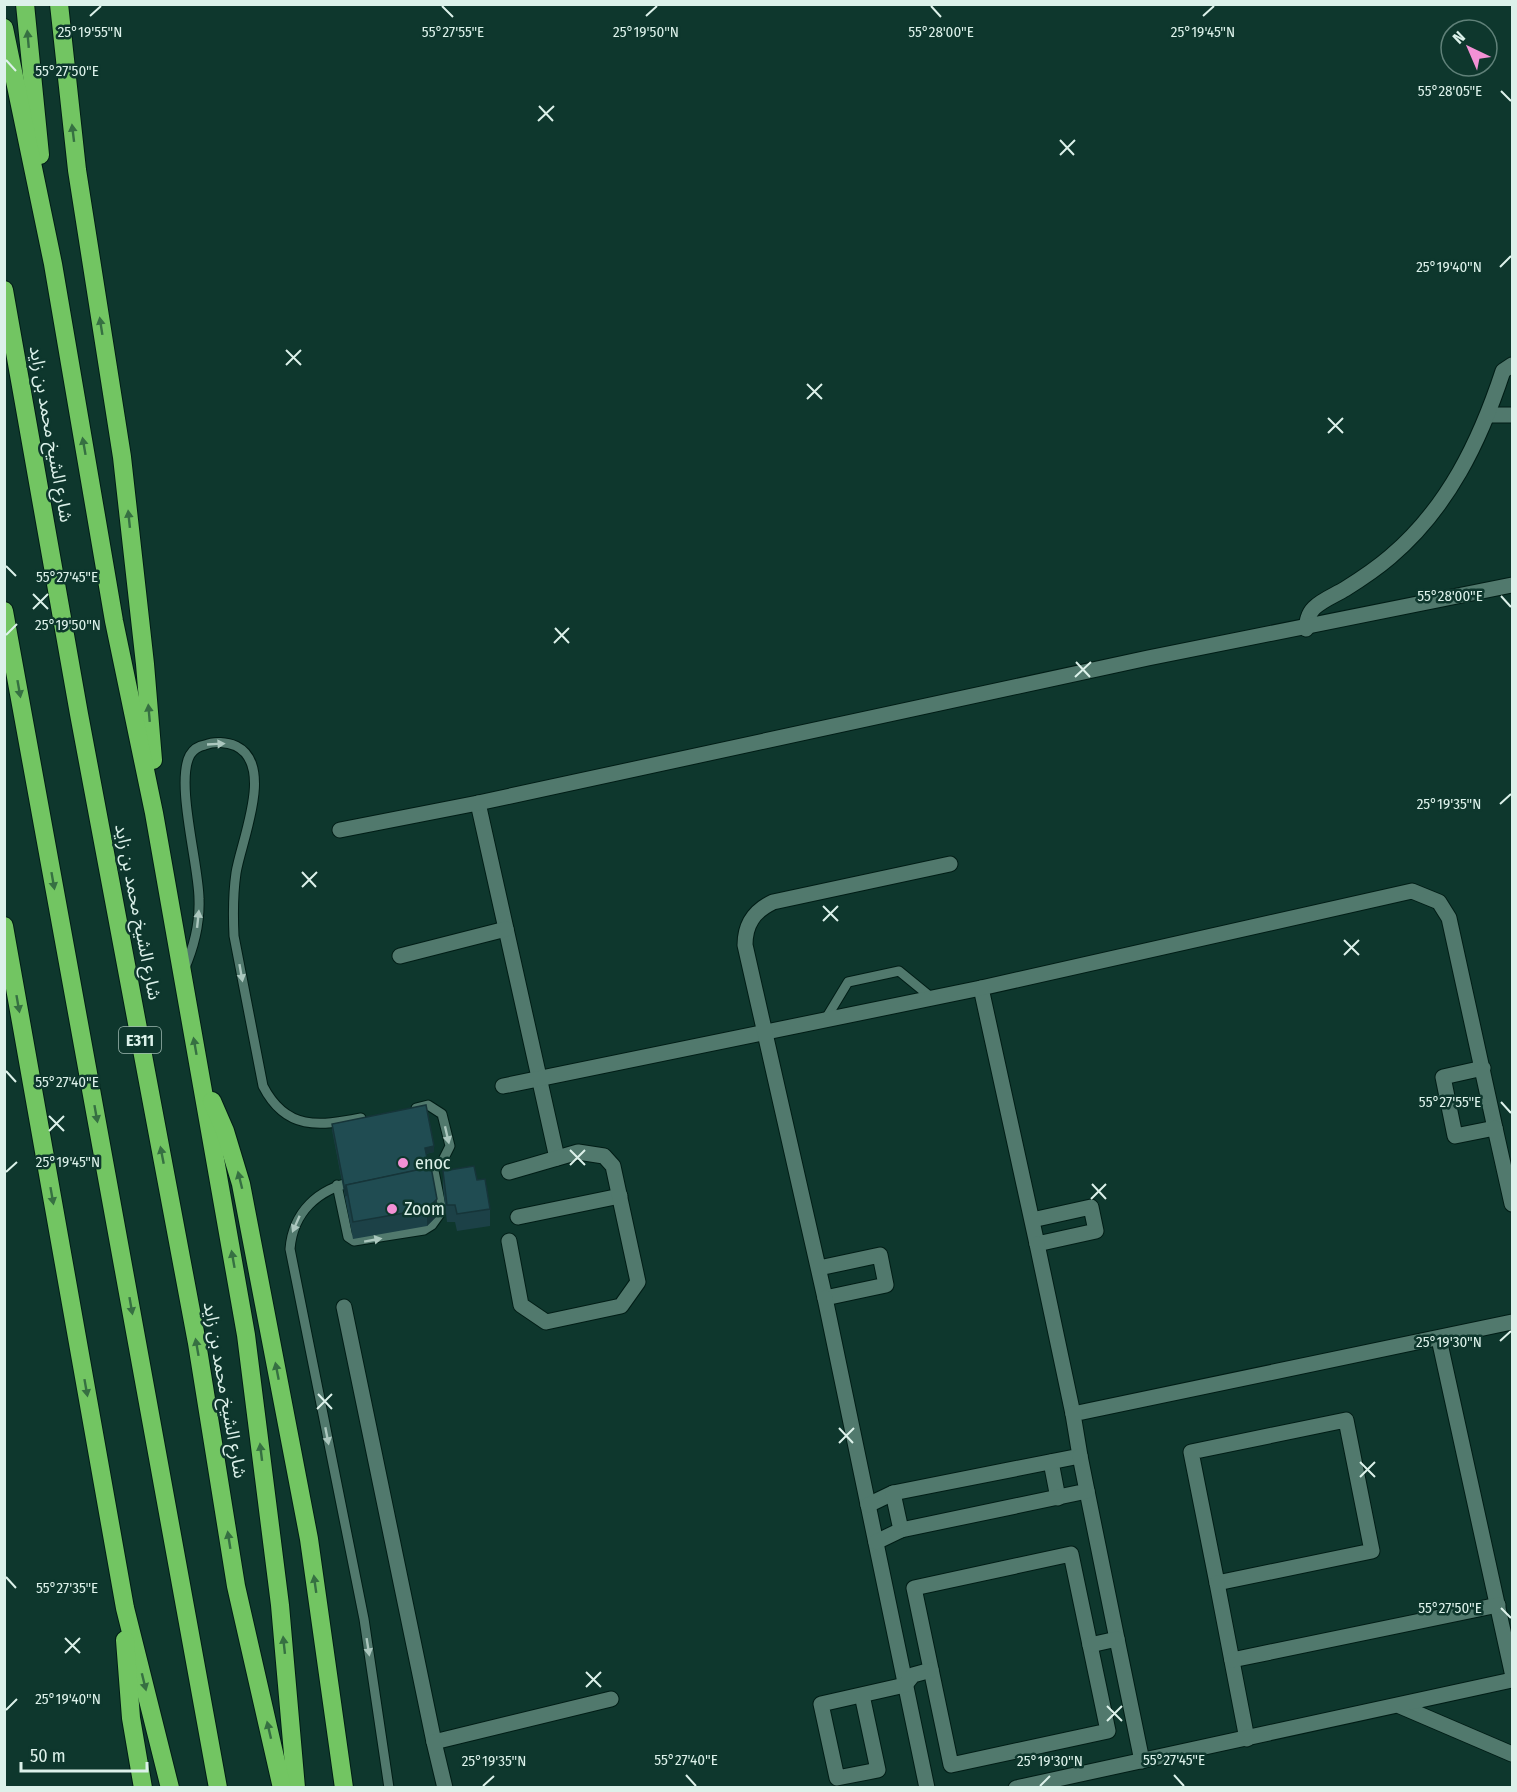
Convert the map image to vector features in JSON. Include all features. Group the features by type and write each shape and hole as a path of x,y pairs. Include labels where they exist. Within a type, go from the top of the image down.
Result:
{"highway":[{"path":"25,4 53,264"},
{"path":"59,4 77,170 122,457 150,714 154,813"},
{"path":"4,28 53,264 114,621 154,813 246,1335 280,1605 296,1788"},
{"name":"شارع الشيخ محمد بن زايد","path":"4,291 81,726 197,1343 236,1586 282,1788"},
{"path":"4,611 218,1788"},
{"path":"4,926 125,1608 170,1788"},
{"path":"201,1081 225,1131 241,1184 309,1539 344,1788"},
{"path":"125,1608 128,1682 143,1788"}],"street":[{"path":"1306,629 1307,621 1316,607 1390,557 1430,516 1462,468 1508,368"},
{"path":"1488,414 1512,415"},
{"path":"340,830 477,803 1125,663 1306,629 1512,585"},
{"path":"477,803 557,1158"},
{"path":"927,1788 819,1268 746,945 747,927 757,912 773,902 950,864"},
{"path":"503,1086 981,988 1412,891 1439,902 1449,918 1512,1204"},
{"path":"400,956 506,929"},
{"path":"981,988 1038,1244 1142,1761"},
{"path":"1483,1068 1443,1077 1444,1087 1455,1136 1495,1128"},
{"path":"508,1241 521,1305 546,1322 621,1306 638,1282 613,1166 604,1156 578,1152 509,1172"},
{"path":"518,1217 620,1196"},
{"path":"1032,1220 1091,1207 1096,1231 1038,1244"},
{"path":"819,1268 880,1255 886,1285 825,1298"},
{"path":"344,1306 445,1788"},
{"path":"1073,1414 1512,1322"},
{"path":"1439,1339 1512,1672"},
{"path":"1217,1583 1372,1551 1346,1420 1191,1452 1247,1738"},
{"path":"868,1505 893,1493 1080,1456"},
{"path":"1051,1462 1058,1498"},
{"path":"876,1542 901,1530 1087,1491"},
{"path":"893,1493 901,1530"},
{"path":"1071,1554 1090,1645 1108,1731 951,1765 914,1588 1071,1554"},
{"path":"1232,1660 1498,1605"},
{"path":"1090,1645 1117,1639"},
{"path":"862,1695 878,1770 859,1781 837,1778 821,1704 905,1685 912,1675 931,1670"},
{"path":"1016,1788 1512,1680"},
{"path":"434,1742 611,1699"},
{"path":"1400,1706 1512,1754"}],"lane":[{"path":"182,975 195,939 200,900 187,797 188,761 191,754 202,746 217,742 232,744 240,748 251,762 255,778 251,819 244,837 236,875 233,915 234,936 262,1086 280,1110 306,1123 326,1125 371,1116"},
{"path":"825,1020 848,982 899,971 932,998"},
{"path":"401,1172 442,1162 450,1146 442,1114 428,1105 405,1110"},
{"path":"337,1185 346,1231 348,1237 354,1241 424,1230 432,1226 442,1211 433,1166"},
{"path":"358,1181 337,1185 310,1203 298,1219 291,1239 291,1259 364,1619 389,1788"}],"building":[{"path":"426,1105 434,1146 425,1148 429,1168 346,1185 346,1196 332,1124"},
{"path":"474,1166 477,1180 485,1179 490,1209 457,1214 455,1205 447,1205 443,1171"},
{"path":"431,1167 437,1199 427,1209 353,1222 346,1185"}],"place":[{"name":"enoc","path":"403,1163"},
{"name":"Zoom","path":"392,1209"}]}
